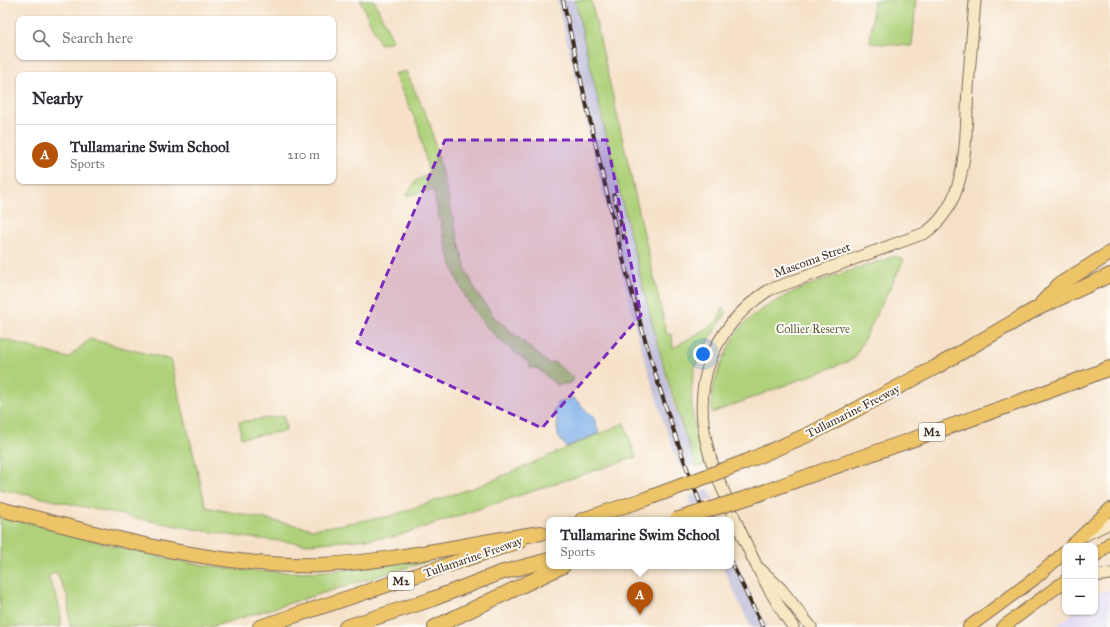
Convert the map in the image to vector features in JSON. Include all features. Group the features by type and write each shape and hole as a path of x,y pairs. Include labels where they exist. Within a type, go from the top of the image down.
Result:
{"highway":[{"path":"1034,310 1060,285 1110,253"},
{"name":"Tullamarine Freeway","path":"591,517 646,499 745,462 806,436 879,399 1034,310 1110,275"},
{"name":"M2","path":"686,517 754,496 1110,368"},
{"path":"0,509 165,550 237,560 310,564 355,563 393,558 545,532"},
{"name":"Tullamarine Freeway","path":"260,627 500,549 545,532"},
{"name":"Tullamarine Freeway","path":"346,627 430,600 500,574 546,561"},
{"path":"435,627 557,569"}],"main road":[{"name":"Mascoma Street","path":"734,517 709,454 705,438 702,400 708,366 713,351 738,314 752,301 769,290 925,233 945,214 952,201 962,171 975,0"},
{"path":"1075,543 1110,509"},
{"name":"Mascoma Street","path":"734,517 766,586 793,627"},
{"path":"1083,536 1110,523"},
{"path":"1098,553 1110,543"},
{"path":"969,627 1034,579 1062,555"},
{"name":"Mascoma Street","path":"757,566 781,589 811,627"},
{"path":"1098,576 1110,574"},
{"path":"1003,627 1062,584"}],"highlighted area":[{"path":"445,140 607,140 641,315 542,428 357,343"}],"shaded area":[{"path":"557,0 575,0 609,150 661,359 673,402 696,465 681,470 664,423 636,330"},
{"path":"709,488 713,499 692,505 689,496"},
{"path":"734,558 768,627 751,627 723,569 734,569"},
{"path":"1110,590 1110,627 1055,627 1071,615 1098,615 1098,594 1101,592"}],"green space":[{"path":"360,0 374,0 393,41 380,44"},
{"path":"575,0 591,0 667,335 672,334 673,348 717,322 723,308 727,312 702,351 693,377 693,415 705,464 697,468 678,414 655,333"},
{"path":"874,0 916,0 912,46 870,43"},
{"path":"406,71 430,124 466,271 477,293 494,317 549,364 554,362 572,377 574,379 571,383 557,385 537,368 530,368 530,364 489,330 473,309 457,277 446,243 433,190 406,196 417,180 429,174 418,126 394,74"},
{"name":"Collier Reserve","path":"895,256 904,260 854,359 712,413 712,392 717,375 735,335 746,322 779,299 797,290"},
{"path":"0,338 68,358 90,339 171,360 206,507 314,529 390,516 484,484 624,423 636,457 394,537 309,544 241,537 155,522 0,489"},
{"path":"284,416 286,431 241,438 239,422"},
{"path":"0,515 150,554 225,568 302,572 351,569 432,558 432,560 211,627 70,627 68,597 56,572 48,577 58,601 61,614 61,627 0,627"}],"water":[{"path":"574,398 594,418 599,433 566,447 558,436 556,415 553,410 558,406 556,404"}],"railway":[{"path":"563,0 624,263 661,392 706,517"},
{"path":"614,195 624,238"},
{"path":"734,568 763,627"}],"place":[{"name":"Tullamarine Swim School","path":"640,615"}]}
